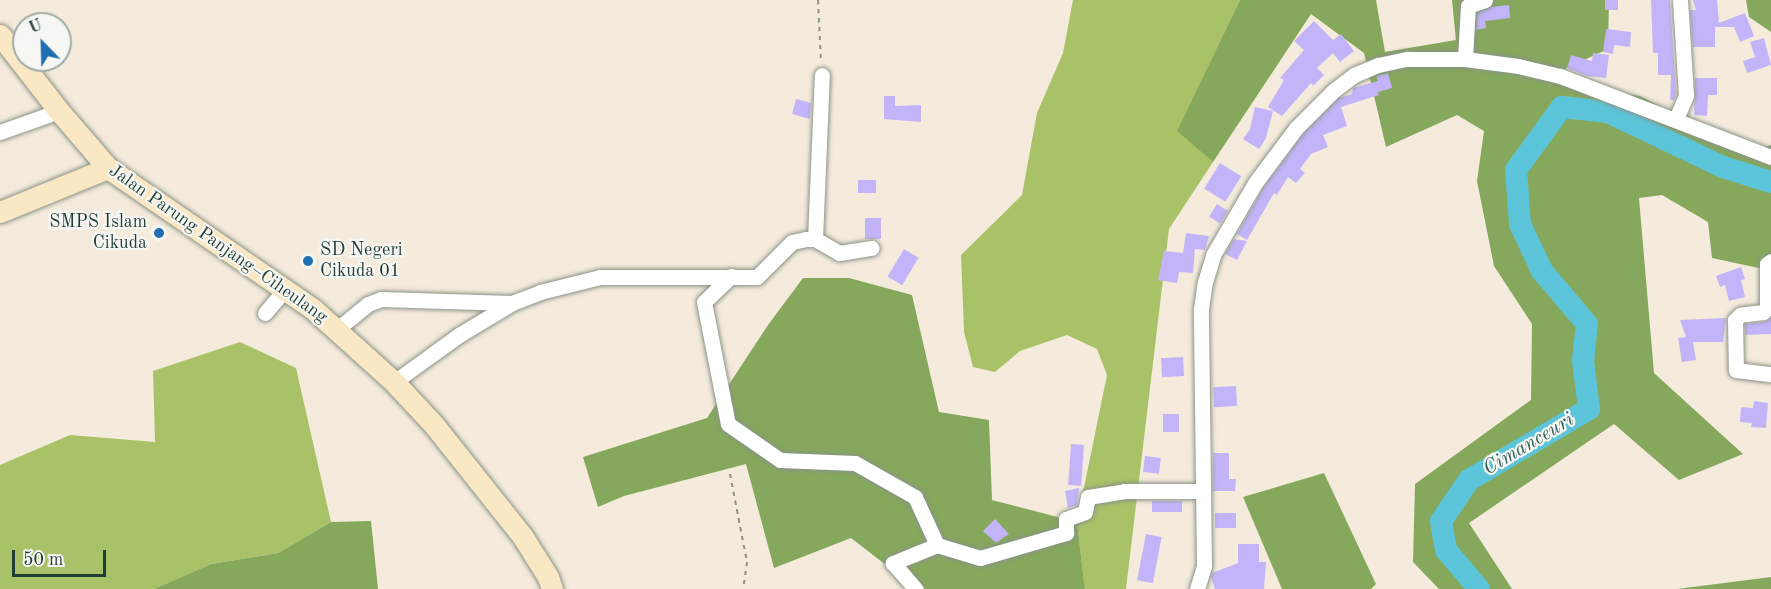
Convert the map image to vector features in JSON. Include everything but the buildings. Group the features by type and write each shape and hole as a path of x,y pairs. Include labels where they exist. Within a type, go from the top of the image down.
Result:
{"street":[{"path":"1465,59 1468,6 1485,0"},
{"path":"1676,119 1686,95 1680,0"},
{"name":"Jalan Parung Panjang–Ciheulang","path":"3,43 108,168 313,309 394,382 434,425 523,537 548,577 552,589"},
{"path":"1197,589 1204,566 1201,309 1205,282 1213,255 1255,183 1296,128 1333,91 1354,75 1378,65 1407,59 1465,59 1518,66 1560,76 1771,157"},
{"path":"815,239 822,75"},
{"path":"0,132 59,111"},
{"path":"0,212 108,168"},
{"path":"394,382 459,335 512,303 540,292 600,277 757,277 792,242 815,239 839,253 872,248"},
{"path":"1771,261 1767,264 1767,308 1763,312 1740,315 1735,320 1736,370 1771,375"},
{"path":"731,276 704,302 728,424 780,460 855,463 915,497 937,544"},
{"path":"265,313 284,290"},
{"path":"336,330 368,304 381,299 512,303"},
{"path":"916,589 893,563 937,544 980,558 1066,533 1066,519 1085,512 1088,497 1124,491 1203,491"}],"path":[{"path":"818,0 822,75"},
{"path":"730,474 747,562 743,589"}],"green space":[{"path":"1073,0 1240,0 1178,130 1213,162 1169,229 1126,589 1085,589 1077,522 1107,375 1097,349 1067,335 1020,351 995,372 973,367 964,332 961,255 1022,195 1037,113 1063,53"},
{"path":"1240,0 1376,0 1385,52 1456,40 1452,0 1609,0 1608,49 1558,72 1563,85 1640,96 1749,153 1771,145 1771,268 1768,270 1712,258 1708,222 1662,195 1639,198 1654,373 1743,454 1679,480 1614,424 1469,523 1512,589 1439,589 1413,562 1415,484 1531,400 1532,324 1494,266 1477,181 1484,131 1457,115 1386,147 1364,53 1311,14 1213,162 1177,131"},
{"path":"1746,0 1771,0 1771,32 1749,17"},
{"path":"803,278 849,278 912,295 939,412 989,420 992,500 1077,522 1085,589 917,589 851,538 774,568 746,464 624,496 598,507 583,457 707,418 768,325"},
{"path":"240,342 296,368 331,522 278,553 211,564 154,589 0,589 0,465 70,435 155,442 153,371"},
{"path":"1324,473 1376,584 1371,589 1282,589 1243,497"},
{"path":"371,521 378,589 154,589 211,564 278,553 331,522"},
{"path":"1771,577 1771,589 1677,589"}],"waterway":[{"name":"Cimanceuri","path":"1479,589 1446,550 1441,521 1469,480 1589,409 1583,361 1587,324 1542,271 1520,224 1516,170 1562,107 1608,112 1723,167 1771,182"}],"place":[{"name":"SMPS Islam Cikuda","path":"159,233"},
{"name":"SD Negeri Cikuda 01","path":"308,261"}]}
